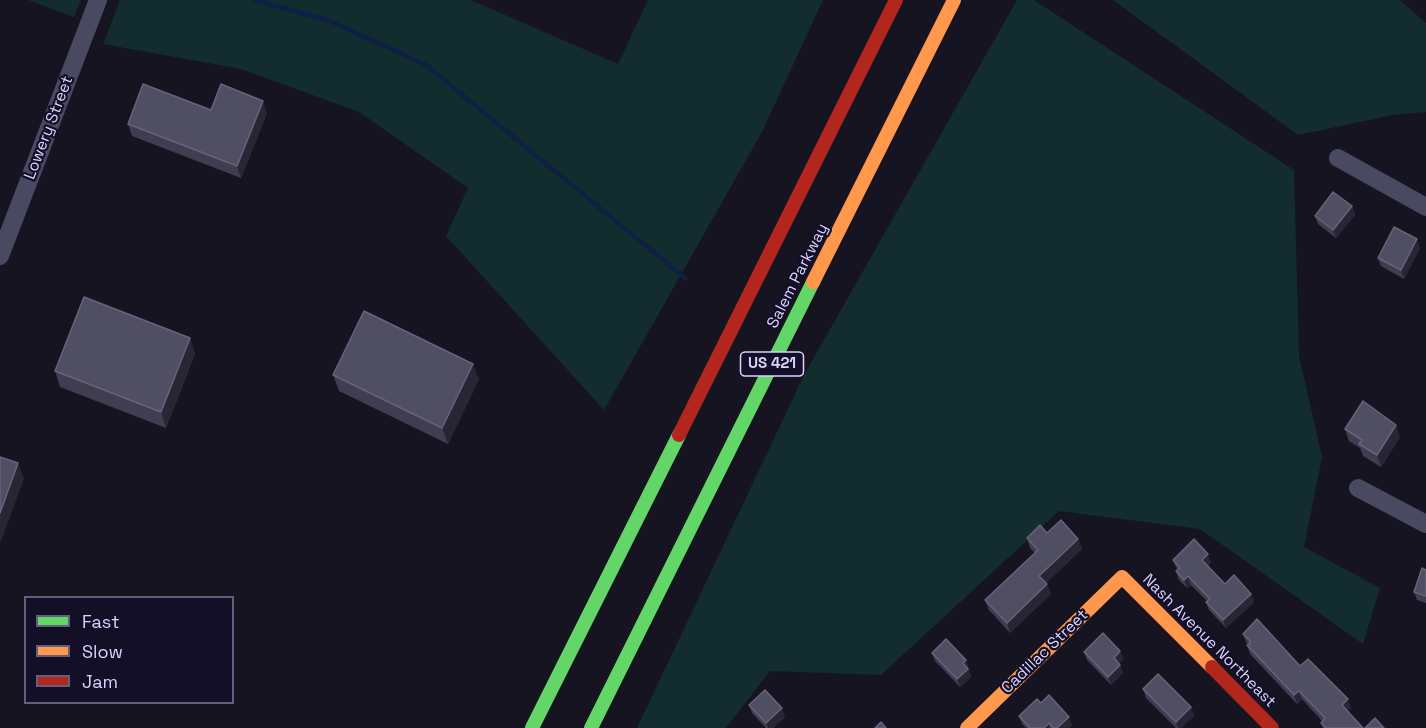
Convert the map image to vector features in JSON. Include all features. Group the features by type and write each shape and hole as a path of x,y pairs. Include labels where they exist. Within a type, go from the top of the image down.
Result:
{"main road":[{"name":"US 421","path":"532,728 896,0"},
{"name":"Salem Parkway","path":"591,728 954,0"},
{"name":"Cadillac Street","path":"967,728 1122,577"},
{"name":"Nash Avenue Northeast","path":"1122,577 1272,728"}],"street":[{"name":"Lowery Street","path":"0,256 98,0"},
{"path":"1338,158 1426,207"},
{"path":"1358,489 1426,524"}],"green space":[{"path":"28,0 81,0 74,17"},
{"path":"120,0 471,0 618,64 648,0 823,0 762,132 604,410 446,236 468,188 359,112 241,69 103,44"},
{"path":"1017,0 1034,0 1294,170 1299,356 1322,457 1304,547 1380,588 1363,644 1200,529 1059,511 881,675 770,671 726,728 637,728 804,375"},
{"path":"1113,0 1400,0 1426,23 1426,112 1393,115 1298,135"}],"building":[{"path":"143,84 211,110 221,84 263,101 237,166 128,124"},
{"path":"1333,192 1352,206 1333,230 1315,216"},
{"path":"1394,227 1417,239 1401,270 1378,258"},
{"path":"84,297 190,338 161,412 55,371"},
{"path":"364,311 473,364 442,428 333,375"},
{"path":"1363,401 1396,425 1377,455 1359,444 1362,440 1345,429"},
{"path":"0,457 18,463 0,513"},
{"path":"1061,520 1078,539 1039,576 1047,584 1007,623 985,600 1038,550 1027,538 1040,525 1047,533"},
{"path":"1194,539 1208,554 1202,560 1225,584 1234,575 1251,594 1223,620 1206,602 1210,599 1188,576 1184,580 1176,571 1180,568 1173,560"},
{"path":"1422,568 1426,570 1426,596 1414,592"},
{"path":"1257,619 1300,666 1308,659 1348,699 1342,705 1363,728 1326,728 1321,723 1325,718 1299,691 1294,695 1247,645 1251,642 1243,634"},
{"path":"1103,633 1120,651 1114,658 1120,665 1108,677 1084,652"},
{"path":"946,639 966,660 963,663 968,669 957,679 932,653"},
{"path":"1158,674 1191,707 1176,722 1143,689"},
{"path":"765,690 782,708 766,723 749,705"},
{"path":"1049,695 1069,717 1057,728 1053,728 1049,723 1044,728 1030,728 1019,716 1037,699 1041,703"},
{"path":"1375,718 1384,728 1365,728"},
{"path":"881,722 886,728 875,728"}],"waterway":[{"path":"254,0 328,20 426,65 685,278"}],"traffic: fast":[{"path":"591,728 813,282"},
{"path":"532,728 679,435"}],"traffic: slow":[{"path":"813,282 954,0"},
{"path":"967,728 1122,577 1212,667"}],"traffic: jam":[{"path":"679,435 896,0"},
{"path":"1212,667 1272,728"}]}
